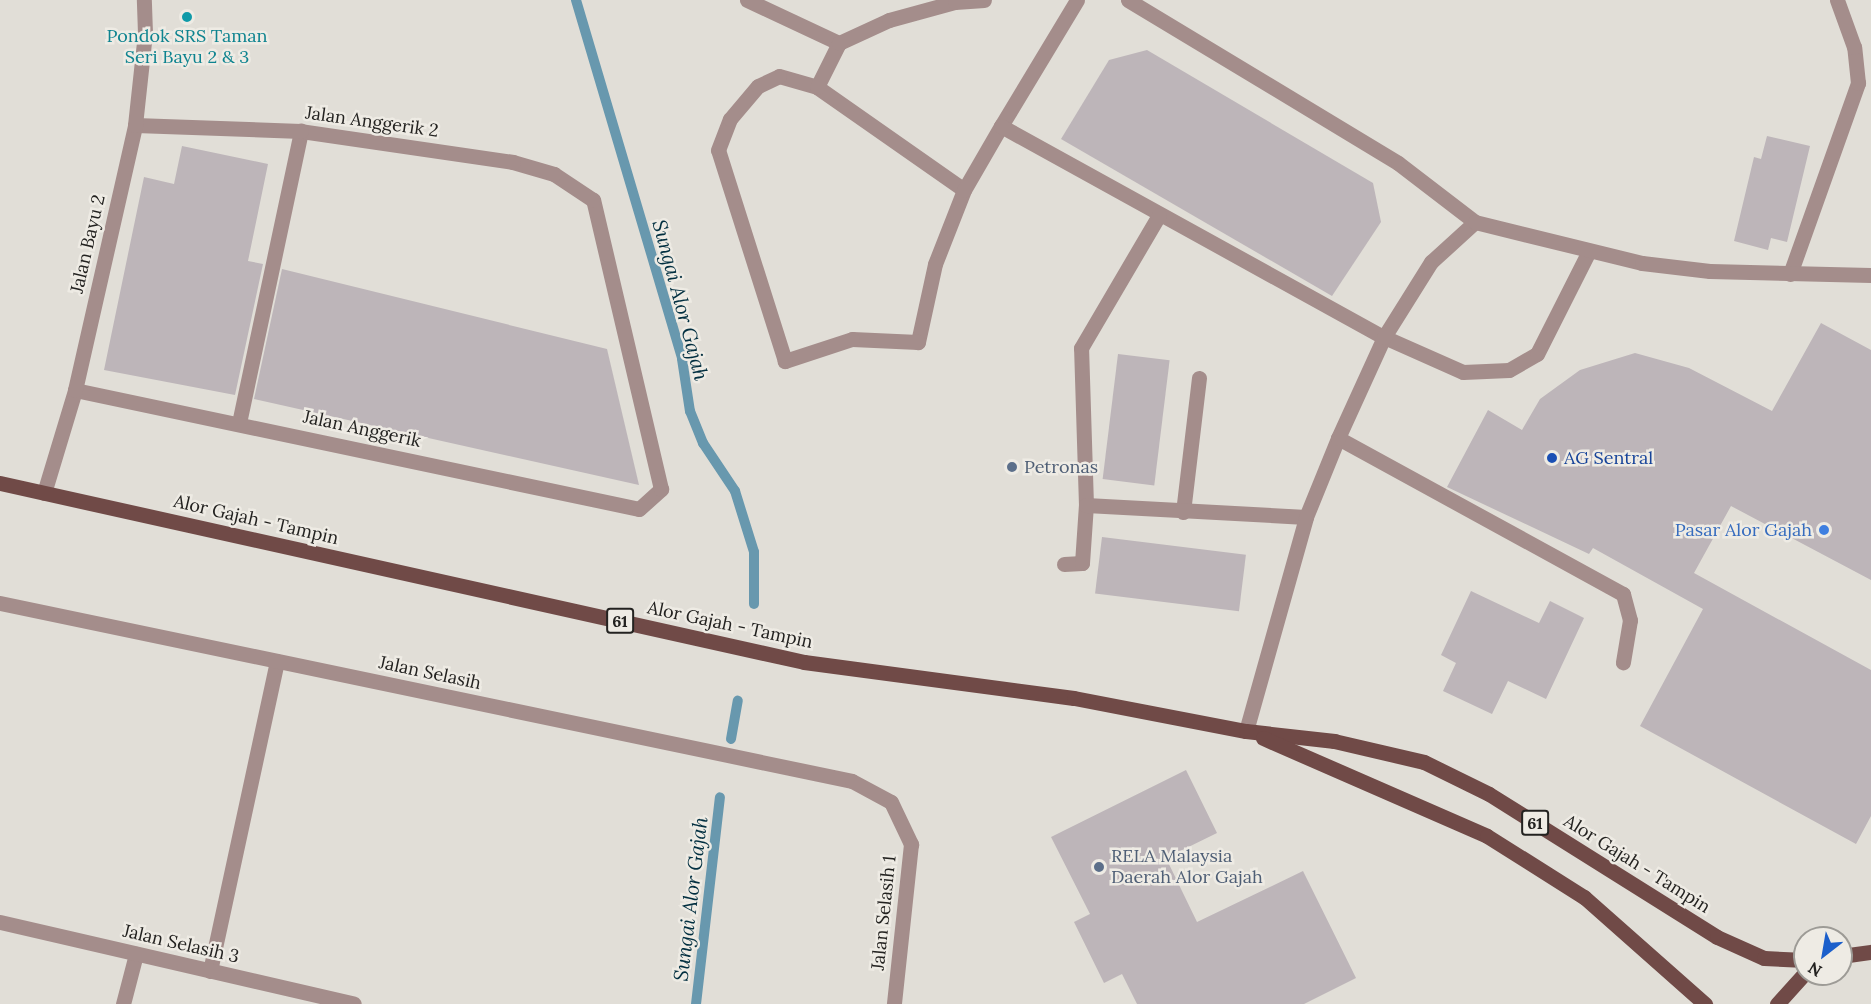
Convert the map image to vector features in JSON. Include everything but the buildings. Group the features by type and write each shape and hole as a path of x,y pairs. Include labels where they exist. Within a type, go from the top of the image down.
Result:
{"main road":[{"name":"Alor Gajah - Tampin","path":"0,483 804,662 1074,698 1246,730 1335,741 1424,762 1489,794 1717,936 1764,958 1793,959"},
{"name":"Alor Gajah - Tampin","path":"1246,730 1487,836 1584,897 1705,1004"},
{"path":"1853,954 1871,951"},
{"path":"1777,1004 1793,986"}],"street":[{"name":"Jalan Bayu 2","path":"44,493 75,390 135,125 145,33 144,0"},
{"path":"747,0 839,43"},
{"path":"817,87 839,43 889,20 955,2 984,0"},
{"path":"964,190 817,87 779,76 758,86 730,119 718,150 785,361 852,339 918,342 935,264 964,190 1077,0"},
{"path":"1125,0 1398,163 1475,222 1588,253 1710,271 1871,275"},
{"path":"1790,274 1858,82 1854,47 1837,0"},
{"name":"Jalan Anggerik 2","path":"135,125 301,131 513,162 554,174 593,200 661,489 639,509"},
{"path":"1001,126 1384,338 1463,372 1509,370 1537,354 1588,253"},
{"path":"239,423 301,131"},
{"path":"1064,564 1082,563 1086,505 1081,348 1159,215"},
{"path":"1246,730 1306,517 1338,438 1384,338 1431,262 1475,222"},
{"path":"1183,512 1199,378"},
{"name":"Jalan Anggerik","path":"75,390 639,509"},
{"path":"1338,438 1623,594 1630,620 1623,662"},
{"path":"1086,505 1306,517"},
{"name":"Jalan Selasih","path":"0,603 852,781"},
{"path":"210,971 277,661"},
{"name":"Jalan Selasih 1","path":"852,781 891,802 912,843 894,1004"},
{"name":"Jalan Selasih 3","path":"0,922 354,1004"},
{"path":"123,1004 136,954"}],"waterway":[{"name":"Sungai Alor Gajah","path":"576,0 682,359 690,411 703,443 735,491 754,552 754,604"},
{"name":"Sungai Alor Gajah","path":"731,739 738,701"},
{"name":"Sungai Alor Gajah","path":"696,1004 720,797"}],"place":[{"name":"Pondok SRS Taman Seri Bayu 2 & 3","path":"187,17"},
{"name":"AG Sentral","path":"1552,458"},
{"name":"Petronas","path":"1012,467"},
{"name":"Pasar Alor Gajah","path":"1824,530"},
{"name":"RELA Malaysia Daerah Alor Gajah","path":"1099,867"}]}
